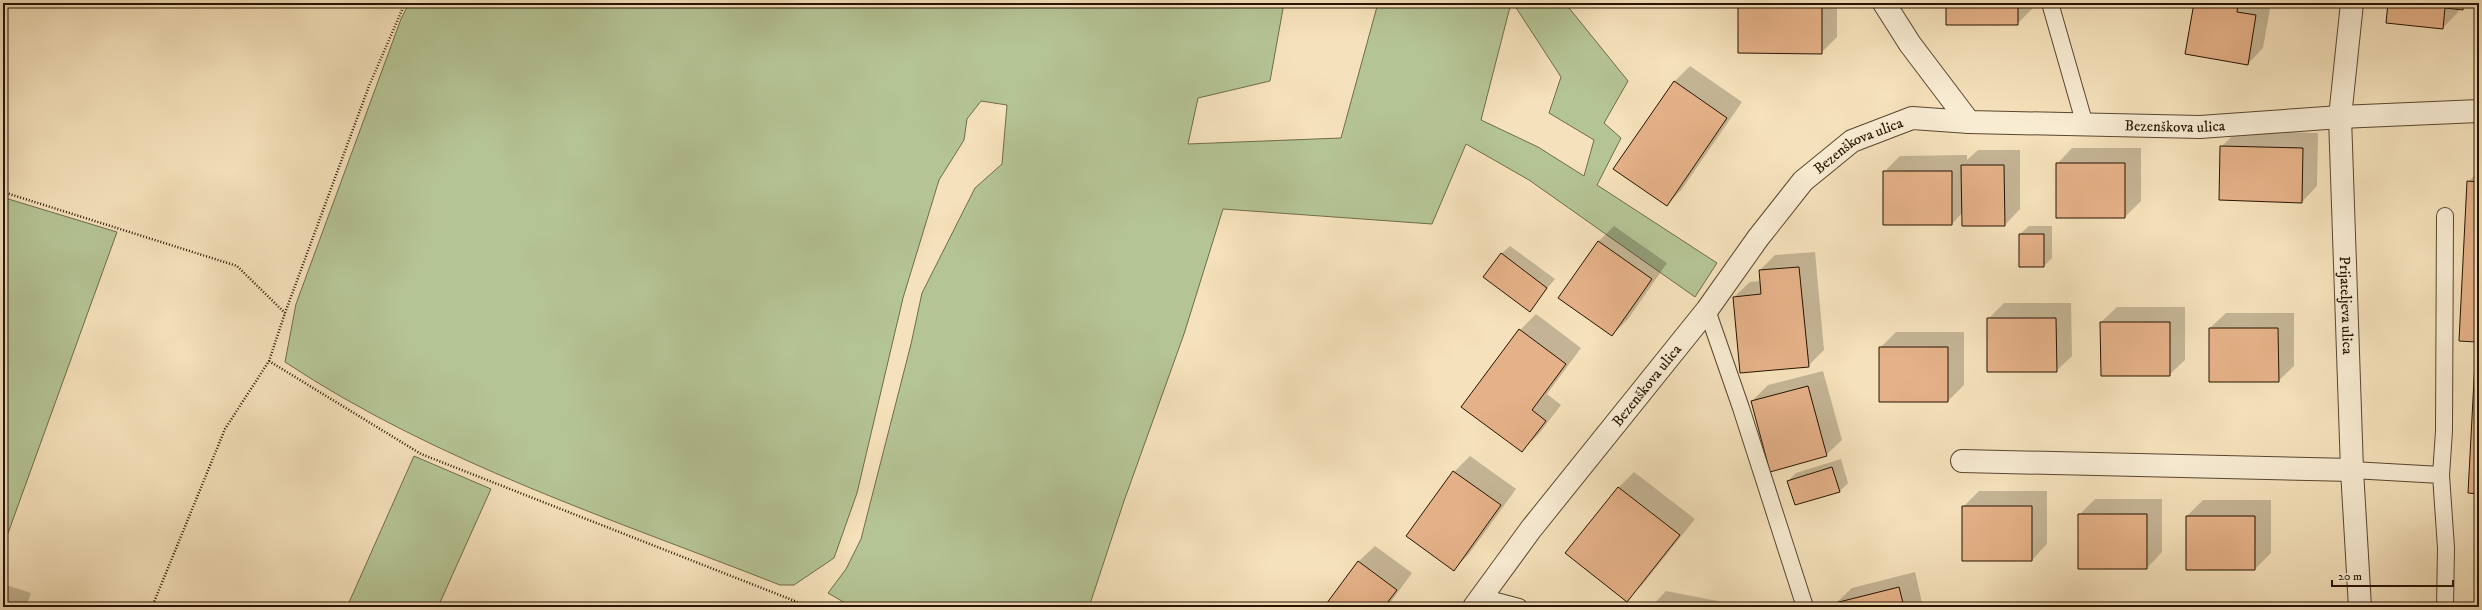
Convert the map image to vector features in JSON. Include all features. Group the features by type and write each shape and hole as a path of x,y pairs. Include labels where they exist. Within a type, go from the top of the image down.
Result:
{"street":[{"path":"1884,3 1910,44 1970,122"},
{"name":"Prijateljeva ulica","path":"2352,3 2340,117 2352,470 2360,607"},
{"name":"Bezenškova ulica","path":"1478,602 1531,529 1707,310 1758,238 1803,181 1852,141 1912,118 1970,122 2200,128 2340,117 2479,111"},
{"path":"1962,461 2352,470"}],"lane":[{"path":"2050,3 2085,125"},
{"path":"2445,216 2444,431 2441,474 2446,548 2445,607"},
{"path":"1707,310 1805,607"},
{"path":"2352,470 2441,474"},
{"path":"1478,602 1519,607"}],"path":[{"path":"152,607 225,430 269,361 285,313 369,86 405,3"},
{"path":"3,192 237,266 285,313"},
{"path":"269,361 421,454 810,607"}],"green space":[{"path":"409,3 1284,3 1270,81 1198,98 1188,144 1341,138 1378,3 1511,3 1481,120 1538,147 1584,176 1594,140 1549,113 1561,77 1513,3 1565,3 1628,81 1604,123 1621,138 1597,185 1717,263 1695,297 1529,180 1466,144 1432,224 1223,209 1184,334 1124,501 1089,607 852,607 828,593 846,569 861,539 911,344 922,293 975,188 1002,164 1007,105 981,101 967,119 964,140 939,180 903,298 857,493 834,558 794,585 780,585 589,512 464,459 402,430 343,398 285,362 296,304 401,19"},
{"path":"3,195 5,198 117,232 3,547"},
{"path":"414,456 491,489 438,607 347,607"}],"building":[{"path":"1738,3 1822,3 1822,54 1738,53"},
{"path":"1946,3 2018,3 2018,25 1946,25"},
{"path":"2194,3 2238,3 2237,12 2256,15 2248,65 2185,54"},
{"path":"2388,3 2463,3 2463,10 2445,8 2443,29 2386,23"},
{"path":"1674,81 1727,118 1667,206 1613,169"},
{"path":"2220,146 2303,148 2302,203 2219,200"},
{"path":"2056,163 2125,163 2125,218 2056,218"},
{"path":"1961,165 2004,165 2005,226 1962,226"},
{"path":"1883,171 1952,171 1952,225 1883,225"},
{"path":"2467,181 2479,182 2479,494 2468,493 2476,342 2459,341"},
{"path":"2019,234 2044,234 2044,267 2019,267"},
{"path":"1598,241 1652,279 1612,336 1558,298"},
{"path":"1501,253 1547,288 1530,312 1483,277"},
{"path":"1799,267 1809,367 1740,373 1733,297 1761,294 1759,270"},
{"path":"1987,318 2056,318 2057,372 1987,372"},
{"path":"2100,322 2170,322 2170,376 2101,376"},
{"path":"2209,328 2278,328 2279,382 2209,382"},
{"path":"1519,329 1566,364 1532,410 1546,421 1522,452 1461,407"},
{"path":"1879,347 1948,347 1948,402 1879,402"},
{"path":"1808,386 1827,456 1770,472 1751,401"},
{"path":"1832,467 1840,492 1795,505 1787,481"},
{"path":"1453,471 1501,505 1454,571 1406,536"},
{"path":"1618,487 1680,535 1627,602 1565,553"},
{"path":"1962,506 2032,506 2032,561 1962,561"},
{"path":"2078,514 2147,514 2147,569 2078,569"},
{"path":"2186,516 2255,516 2255,570 2186,570"},
{"path":"1358,561 1397,590 1384,607 1324,607"},
{"path":"1899,587 1904,607 1836,607 1835,603"}]}
